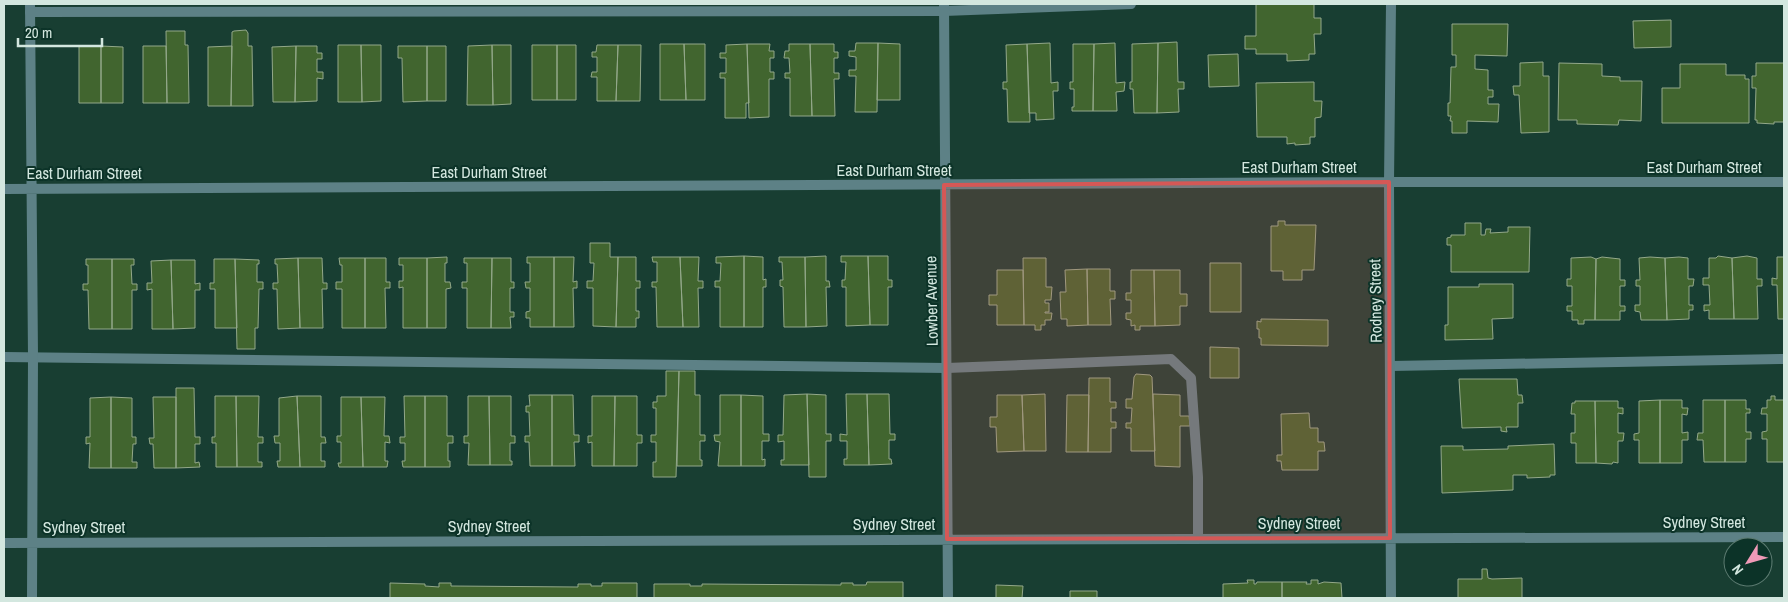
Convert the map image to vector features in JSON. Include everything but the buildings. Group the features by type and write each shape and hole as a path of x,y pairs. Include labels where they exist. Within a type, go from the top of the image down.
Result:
{"street":[{"path":"32,598 33,356 30,8 944,7 1131,4"},
{"name":"Rodney Street","path":"1391,4 1389,182 1391,598"},
{"name":"Lowber Avenue","path":"944,7 948,598"},
{"name":"East Durham Street","path":"4,189 1389,182 1784,182"},
{"path":"4,357 947,368 1171,359 1191,378 1198,477 1198,538"},
{"path":"1391,366 1784,359"},
{"name":"Sydney Street","path":"4,543 1784,537"}],"highlighted area":[{"path":"1389,182 1390,538 947,539 944,185"}]}
